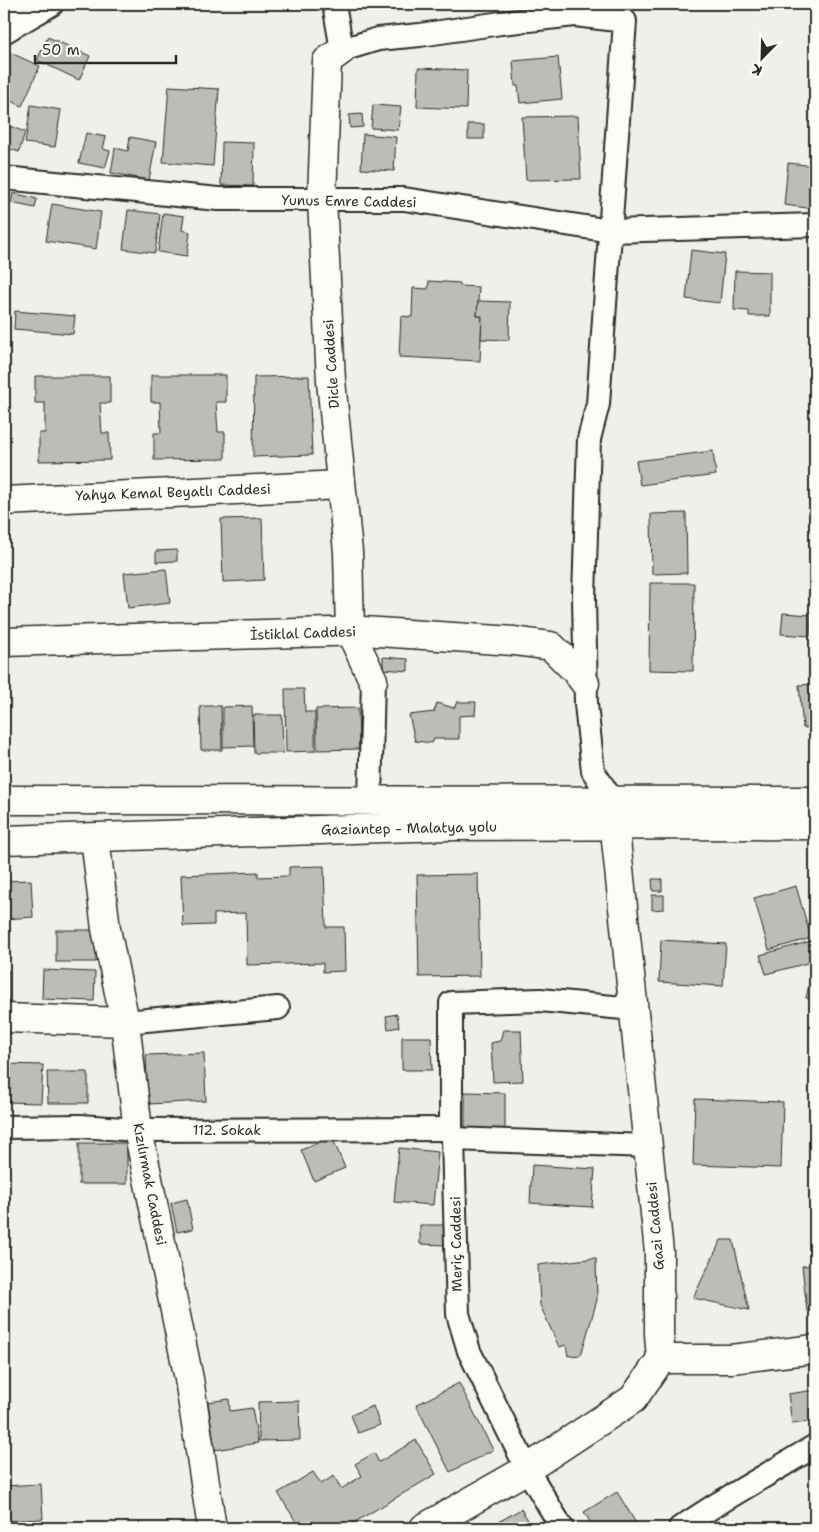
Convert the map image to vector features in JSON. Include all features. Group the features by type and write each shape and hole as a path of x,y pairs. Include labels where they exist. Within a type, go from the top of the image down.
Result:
{"main road":[{"name":"Dicle Caddesi","path":"342,50 327,61 322,199 331,381 348,552 350,631 373,680"},
{"name":"Yahya Kemal Beyatlı Caddesi","path":"4,501 341,485"},
{"name":"İstiklal Caddesi","path":"4,642 350,631 505,640 551,646 585,683"},
{"name":"Gaziantep - Malatya yolu","path":"4,800 370,800 815,825"},
{"name":"Gaziantep - Malatya yolu","path":"4,840 447,826 815,800"},
{"name":"Gazi Caddesi","path":"613,813 659,1252 659,1334 661,1359"},
{"name":"Kızılırmak Caddesi","path":"95,838 106,929 124,1022 138,1130 189,1379 212,1528"},
{"path":"4,1018 124,1022"},
{"path":"424,1528 528,1469 633,1399 661,1359 731,1359 815,1349"}],"street":[{"path":"4,32 52,4"},
{"path":"334,4 342,50 378,39 420,35 501,22 626,12 598,404 589,438 584,597 586,704 593,771 613,813"},
{"path":"4,5 23,20"},
{"name":"Yunus Emre Caddesi","path":"4,178 218,199 404,199 611,231 814,225"},
{"path":"370,800 373,680"},
{"name":"Meriç Caddesi","path":"562,1528 528,1469 469,1351 458,1314 452,1134 451,1003 540,1000 633,1009"},
{"path":"124,1022 278,1008"},
{"name":"112. Sokak","path":"4,1127 80,1126 138,1130 452,1134 648,1146"},
{"path":"680,1528 815,1446"}],"building":[{"path":"48,37 90,56 79,80 37,60"},
{"path":"6,51 40,66 22,106 4,98 8,90 4,88 4,56"},
{"path":"558,57 562,99 520,103 518,86 515,86 513,61"},
{"path":"418,68 467,70 466,109 417,107"},
{"path":"169,86 219,89 213,166 163,162"},
{"path":"31,105 61,110 55,147 25,143"},
{"path":"373,105 401,107 398,130 371,128"},
{"path":"362,114 363,127 350,128 349,115"},
{"path":"578,116 581,179 526,180 522,117"},
{"path":"4,124 25,132 19,152 4,147"},
{"path":"468,124 484,124 484,139 468,139"},
{"path":"86,133 106,137 103,149 110,151 105,168 79,163"},
{"path":"363,134 396,137 394,171 361,169"},
{"path":"130,137 156,142 149,180 111,173 115,148 128,151"},
{"path":"222,142 254,143 253,186 221,185"},
{"path":"788,163 815,166 815,209 784,205"},
{"path":"4,193 10,193 4,237"},
{"path":"13,193 37,199 35,208 11,203"},
{"path":"52,204 101,212 96,249 46,241"},
{"path":"128,210 160,214 155,253 123,249"},
{"path":"163,213 184,216 182,230 190,232 187,256 158,252"},
{"path":"691,250 725,254 720,303 686,299"},
{"path":"735,271 770,272 770,316 749,316 749,311 734,310"},
{"path":"429,281 460,283 460,286 479,287 477,316 482,316 480,361 399,357 401,316 412,317 413,288 428,289"},
{"path":"478,301 510,302 509,340 481,339 482,316 477,316"},
{"path":"15,311 75,316 73,334 14,329"},
{"path":"151,375 226,375 226,402 216,402 218,432 225,432 225,459 154,460 154,433 161,433 160,402 151,402"},
{"path":"35,376 110,376 110,403 100,403 102,433 109,433 110,460 39,461 39,433 45,433 45,403 35,403"},
{"path":"309,376 312,455 253,457 254,377"},
{"path":"713,451 716,475 640,485 636,461"},
{"path":"686,513 687,573 652,574 651,514"},
{"path":"262,518 264,580 223,582 221,519"},
{"path":"177,550 177,561 156,562 156,551"},
{"path":"166,569 170,603 128,608 124,573"},
{"path":"650,583 694,583 693,671 649,670"},
{"path":"783,613 811,615 810,636 781,634"},
{"path":"383,657 408,659 408,671 383,669"},
{"path":"815,684 815,727 803,728 799,685"},
{"path":"285,689 304,689 305,712 315,712 315,751 286,752"},
{"path":"457,702 476,702 475,715 459,716 459,739 434,739 432,743 415,741 409,715 434,712 437,703 454,708"},
{"path":"200,706 221,706 222,750 201,750"},
{"path":"252,706 253,746 223,747 223,707"},
{"path":"358,708 359,749 317,750 316,709"},
{"path":"253,715 282,715 283,753 254,753"},
{"path":"324,866 326,927 344,927 345,971 323,972 323,963 247,965 246,913 214,914 214,925 183,926 181,875 258,872 258,877 289,876 289,867"},
{"path":"478,874 480,976 419,977 417,875"},
{"path":"652,879 662,879 662,891 653,891"},
{"path":"31,880 33,917 4,919 4,881"},
{"path":"796,886 811,938 769,950 754,898"},
{"path":"652,895 664,895 664,909 652,910"},
{"path":"56,930 96,930 96,962 56,962"},
{"path":"661,940 726,944 723,986 659,982"},
{"path":"812,941 815,961 766,974 760,955"},
{"path":"813,968 815,969 815,1000 806,998"},
{"path":"43,970 95,972 94,1001 42,999"},
{"path":"4,971 9,971 9,1006 4,1006"},
{"path":"397,1014 399,1027 388,1029 386,1016"},
{"path":"503,1030 521,1030 523,1081 493,1082 491,1043 500,1041"},
{"path":"402,1037 431,1037 432,1070 402,1070"},
{"path":"204,1053 206,1101 148,1104 146,1055"},
{"path":"6,1064 43,1065 41,1103 5,1102"},
{"path":"47,1072 88,1072 88,1103 48,1103"},
{"path":"465,1092 505,1093 505,1131 465,1131"},
{"path":"695,1099 783,1102 781,1168 693,1165"},
{"path":"332,1137 345,1168 314,1181 301,1150"},
{"path":"79,1143 127,1143 127,1184 79,1184"},
{"path":"399,1148 438,1152 433,1205 394,1202"},
{"path":"532,1165 595,1169 592,1207 530,1203"},
{"path":"187,1199 193,1229 177,1232 171,1203"},
{"path":"420,1225 447,1225 446,1245 420,1244"},
{"path":"721,1240 733,1240 749,1310 693,1298"},
{"path":"596,1258 597,1300 581,1355 568,1356 566,1345 559,1347 540,1305 538,1265"},
{"path":"815,1265 815,1310 807,1311 802,1266"},
{"path":"459,1383 493,1450 450,1472 416,1405"},
{"path":"815,1390 815,1421 792,1424 788,1394"},
{"path":"229,1399 230,1411 252,1408 258,1443 215,1450 208,1402"},
{"path":"299,1401 300,1440 259,1441 258,1402"},
{"path":"373,1406 380,1425 358,1433 351,1415"},
{"path":"416,1440 436,1474 345,1528 300,1528 278,1493 313,1472 321,1484 334,1476 341,1489 362,1476 355,1464 374,1453 379,1462"},
{"path":"41,1484 43,1519 4,1521 4,1486"},
{"path":"617,1492 639,1528 594,1528 584,1512"},
{"path":"521,1509 533,1528 488,1528"}]}
